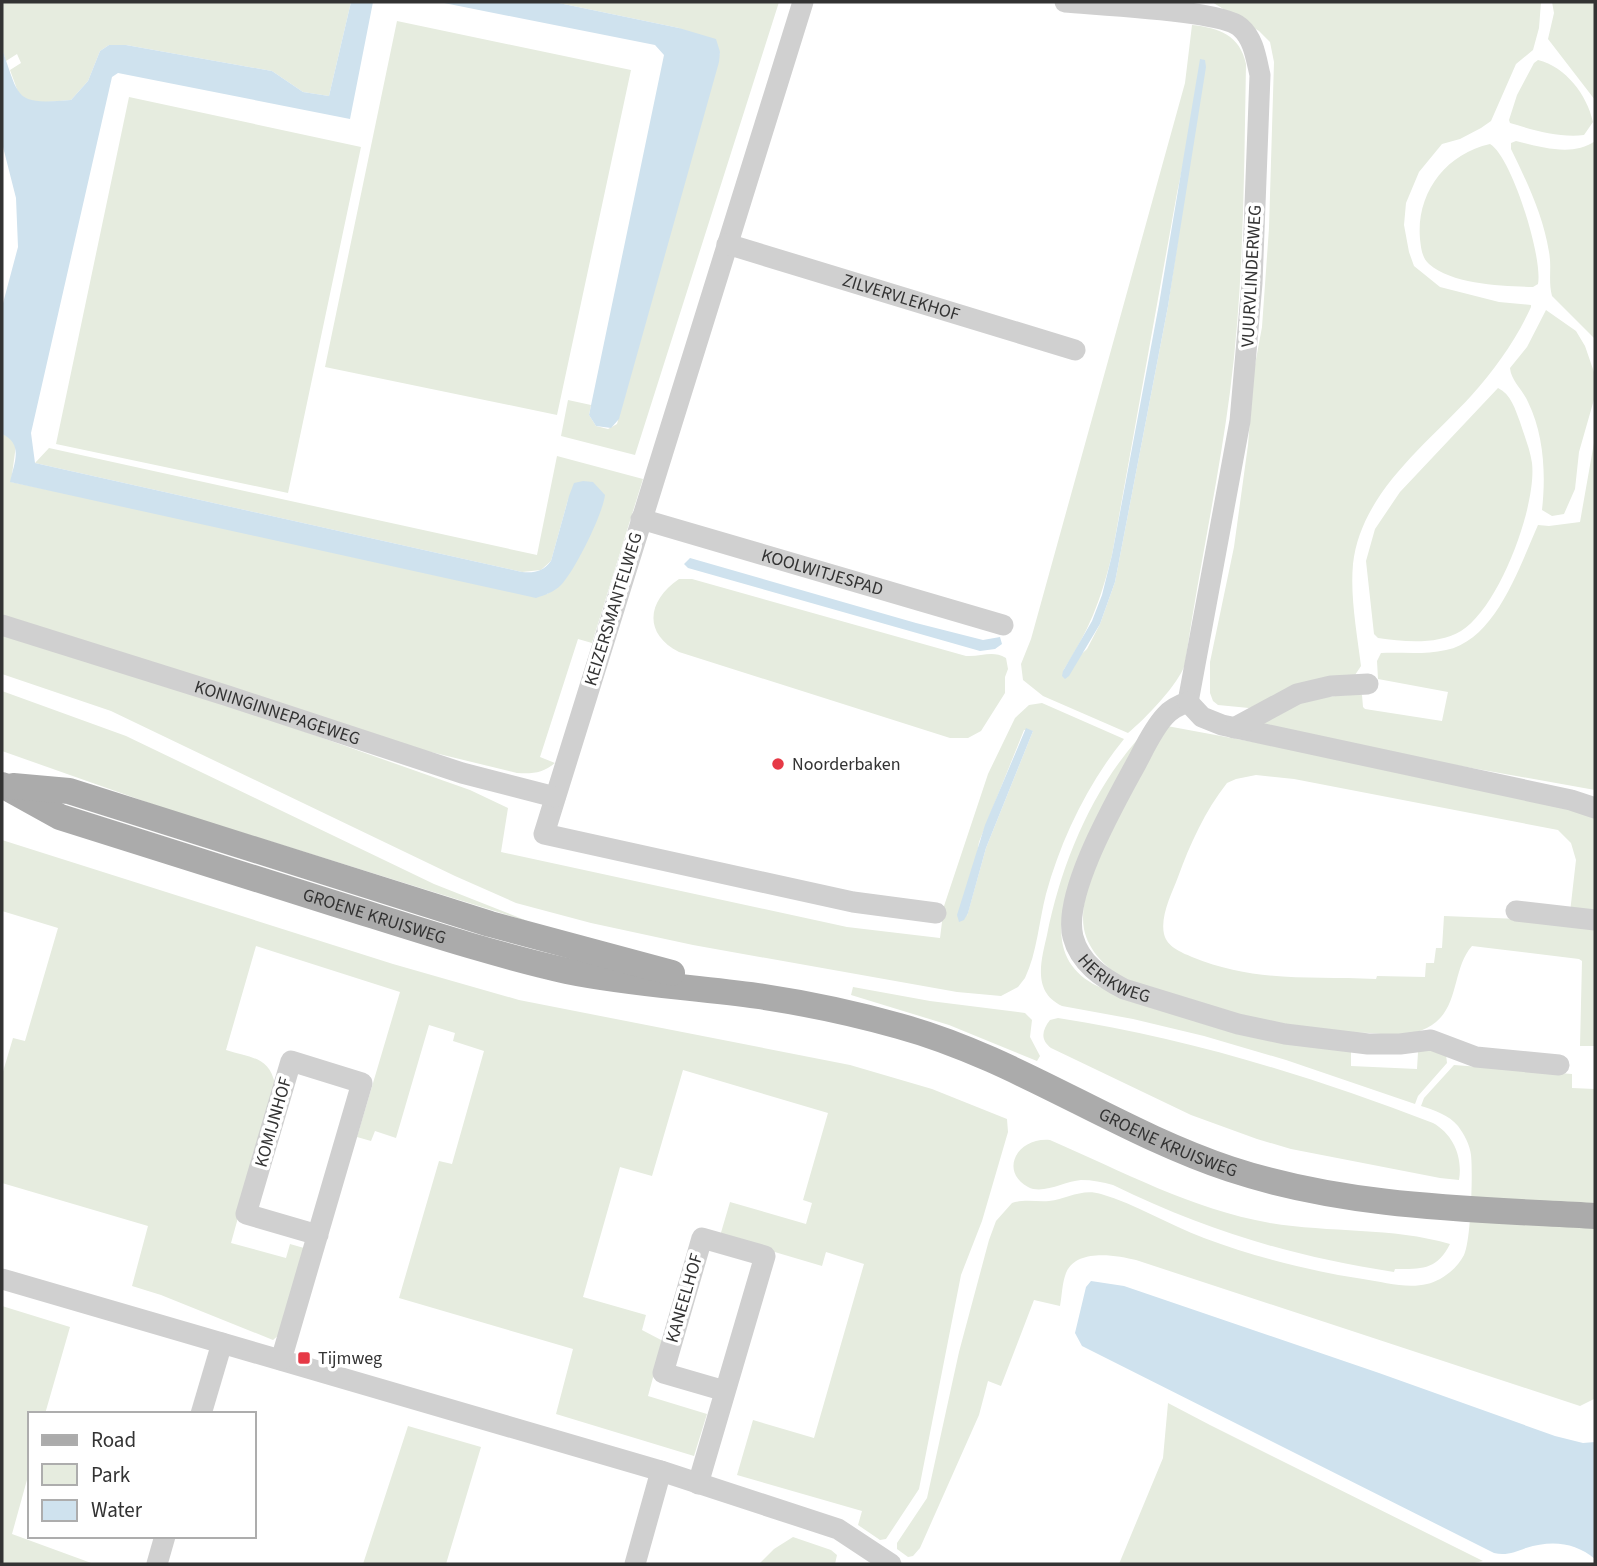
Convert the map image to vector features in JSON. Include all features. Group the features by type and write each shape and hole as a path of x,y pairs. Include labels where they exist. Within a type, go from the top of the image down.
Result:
{"main road":[{"name":"GROENE KRUISWEG","path":"3,785 60,817 494,954 620,980 758,996 855,1014 930,1035 1036,1081 1162,1143 1230,1169 1274,1181 1343,1195 1424,1206 1595,1216"}],"street":[{"name":"KEIZERSMANTELWEG","path":"803,2 544,834 853,902 936,913"},
{"name":"VUURVLINDERWEG","path":"1065,2 1198,13 1238,25 1253,44 1260,75 1252,283 1240,421 1188,702"},
{"name":"ZILVERVLEKHOF","path":"727,244 1075,350"},
{"name":"KOOLWITJESPAD","path":"642,519 1003,625"},
{"name":"KONINGINNEPAGEWEG","path":"2,625 462,774 555,797"},
{"path":"1234,728 1297,694 1331,685 1368,684"},
{"path":"1188,702 1202,717 1234,728 1571,800 1595,808"},
{"name":"HERIKWEG","path":"1188,702 1170,712 1154,732 1097,839 1081,881 1073,909 1073,936 1079,953 1092,969 1107,981 1124,989 1238,1024 1331,1041 1400,1044 1432,1040 1467,1055 1486,1059 1559,1065"},
{"path":"1516,911 1595,920"},
{"name":"KOMIJNHOF","path":"281,1360 318,1235 362,1083 291,1061 246,1214 318,1235"},
{"name":"KANEELHOF","path":"698,1484 765,1256 702,1238 663,1373 725,1391"},
{"path":"2,1279 661,1471 838,1529 886,1561"},
{"path":"202,1412 222,1343"},
{"path":"635,1564 661,1471"},
{"path":"156,1564 164,1538"}],"green space":[{"path":"2,2 351,2 329,96 303,92 272,71 126,45 109,45 100,51 88,81 71,100 35,103 18,92 10,70 21,63 17,54 6,61 2,49"},
{"path":"554,2 779,2 635,455 561,436 568,400 591,405 589,415 596,426 608,429 617,424 720,52 679,28"},
{"path":"1212,2 1541,2 1539,28 1533,50 1516,64 1491,121 1460,139 1442,144 1419,172 1406,203 1404,225 1414,266 1440,287 1531,307 1512,343 1488,375 1398,472 1368,515 1353,564 1353,602 1361,666 1355,675 1249,708 1218,705 1213,701 1210,693 1210,662 1234,547 1248,445 1254,370 1262,327 1269,228 1274,62 1270,42 1259,31"},
{"path":"1552,2 1595,2 1595,100 1548,39 1554,13"},
{"path":"397,21 631,70 557,415 325,367"},
{"path":"1192,25 1219,31 1239,46 1246,64 1242,229 1235,351 1220,461 1185,664 1169,691 1128,733 1043,696 1023,680 1021,664 1031,639 1185,83","holes":["1205,60 1168,306 1115,582 1100,624 1087,649 1063,671 1093,616 1112,555 1177,193"]},
{"path":"1538,60 1558,69 1580,92 1593,122 1584,135 1537,131 1510,123 1517,95"},
{"path":"129,97 361,147 288,493 56,444"},
{"path":"1516,141 1567,150 1577,149 1595,141 1595,339 1552,296 1550,258 1543,225 1511,149 1511,143"},
{"path":"1490,144 1499,153 1516,187 1531,232 1538,271 1538,284 1533,287 1479,283 1451,276 1429,264 1422,253 1420,222 1423,207 1437,178 1460,157"},
{"path":"1546,310 1576,331 1585,346 1595,375 1595,396 1579,452 1575,489 1564,514 1552,516 1542,510 1544,469 1538,428 1510,368 1527,347"},
{"path":"1498,388 1506,394 1514,407 1532,463 1532,482 1522,529 1501,579 1489,601 1461,631 1442,639 1421,641 1378,638 1374,634 1366,561 1375,529 1400,492"},
{"path":"2,434 11,438 16,445 11,482 548,594 569,496 551,561 541,570 522,572 35,463 49,448 537,555 557,456 643,479 592,643 578,639 540,757 555,763 538,772 517,773 398,744 2,615"},
{"path":"1595,437 1595,790 1332,743 1262,725 1296,705 1349,695 1362,695 1365,709 1442,721 1448,692 1378,679 1377,661 1381,653 1438,652 1464,643 1479,632 1504,599 1538,525 1580,522"},
{"path":"679,579 692,579 966,656 1001,656 1006,658 1008,669 1005,693 981,731 968,738 950,738 679,652 659,636 654,616 661,597"},
{"path":"2,635 226,704 470,790 508,808 501,852 847,927 940,938 944,906 988,774 1015,718 1029,705 1042,703 1124,739 1087,793 1059,853 1025,978 1018,987 1001,996 957,992 693,945 591,923 516,903 111,711 2,674","holes":["1024,730 1033,731 986,848 967,916 979,842"]},
{"path":"2,691 126,736 434,884 530,922 169,810 2,751"},
{"path":"1167,726 1392,768 1595,813 1595,1046 1580,1046 1582,961 1579,959 1472,946 1462,964 1449,1005 1443,1014 1429,1027 1413,1033 1396,1034 1323,1033 1281,1026 1133,983 1120,976 1100,959 1090,945 1084,929 1084,907 1089,882 1112,826","holes":["1256,775 1294,779 1558,830 1571,843 1576,860 1569,921 1444,916 1442,948 1436,948 1434,963 1426,963 1425,977 1377,976 1376,979 1261,975 1216,965 1175,948 1164,934 1165,912 1193,840 1219,794 1227,783 1236,779"]},
{"path":"1137,740 1062,921 1062,943 1076,970 1102,988 1351,1049 1351,1066 1417,1069 1418,1052 1423,1046 1446,1054 1447,1063 1418,1096 1415,1104 1286,1060 1204,1036 1062,1006 1046,993 1042,984 1041,965 1053,909 1069,857 1105,783"},
{"path":"2,840 393,964 519,1000 850,1065 932,1089 1007,1119 1008,1132 982,1221 961,1275 919,1489 886,1539 880,1540 858,1525 862,1511 737,1475 753,1420 814,1438 864,1264 826,1252 822,1266 720,1236 730,1202 806,1224 812,1203 803,1200 828,1113 683,1070 652,1176 620,1167 583,1297 646,1315 642,1330 663,1341 648,1396 707,1414 694,1456 556,1414 573,1349 399,1298 439,1161 452,1164 484,1051 453,1041 455,1033 429,1025 396,1138 375,1131 371,1141 357,1137 400,992 256,946 226,1050 263,1063 275,1084 231,1243 286,1258 290,1244 304,1248 280,1334 273,1340 132,1286 148,1226 2,1183 2,1075 13,1038 25,1041 58,928 2,911"},
{"path":"853,987 930,1001 1025,1013 1032,1020 1030,1037 1040,1056 1037,1061 949,1025 851,995"},
{"path":"1058,1018 1154,1036 1248,1060 1433,1123 1446,1133 1455,1147 1459,1180 1291,1149 1191,1115 1051,1048 1045,1042 1044,1031 1050,1020"},
{"path":"1454,1065 1572,1074 1572,1088 1595,1089 1594,1399 1580,1406 1136,1260 1108,1255 1087,1257 1071,1265 1066,1273 1060,1306 1034,1300 1001,1386 988,1381 979,1415 920,1548 913,1556 908,1557 897,1549 897,1543 927,1498 959,1352 989,1240 996,1221 1012,1203 1049,1201 1094,1192 1127,1203 1204,1238 1282,1263 1395,1284 1411,1286 1432,1282 1448,1274 1461,1260 1470,1222 1472,1164 1468,1144 1458,1126 1450,1119 1421,1106 1424,1098"},
{"path":"1050,1140 1157,1188 1241,1217 1293,1226 1406,1235 1450,1244 1440,1259 1428,1266 1395,1269 1394,1272 1284,1250 1250,1240 1182,1216 1105,1183 1081,1180 1047,1189 1028,1187 1019,1180 1015,1172 1016,1156 1029,1144"},
{"path":"2,1306 70,1327 46,1412 28,1412 28,1476 12,1534 94,1564 2,1564"},
{"path":"1168,1403 1483,1561 1470,1564 1119,1564 1163,1458"},
{"path":"408,1426 481,1447 446,1564 363,1564"},
{"path":"793,1537 831,1550 837,1555 835,1564 759,1564 774,1549"}],"water":[{"path":"351,2 373,2 350,119 118,73 112,77 31,433 35,463 522,572 534,572 548,565 574,483 593,482 605,495 587,542 561,585 536,598 10,482 16,455 13,443 2,434 2,307 18,247 16,198 2,143 2,49 17,88 22,95 39,101 71,100 88,81 100,51 109,45 126,45 272,71 303,92 329,96"},
{"path":"439,2 554,2 679,28 716,39 720,52 719,62 619,419 611,428 596,426 589,415 664,55 655,45"},
{"path":"1200,59 1205,60 1206,67 1168,306 1115,582 1100,624 1065,679 1062,676 1063,671 1092,621 1102,595 1112,555 1159,304"},
{"path":"690,558 916,623 983,640 1000,637 1002,644 995,649 980,651 688,568 684,564"},
{"path":"1026,728 1033,731 986,848 968,913 964,920 959,922 957,915 985,825"},
{"path":"1091,1281 1124,1286 1555,1436 1583,1443 1595,1442 1595,1559 1579,1549 1554,1543 1535,1545 1506,1554 1494,1553 1082,1346 1075,1333 1086,1287"}],"place":[{"name":"Noorderbaken","path":"778,764"},
{"name":"Tijmweg","path":"304,1358"}]}
